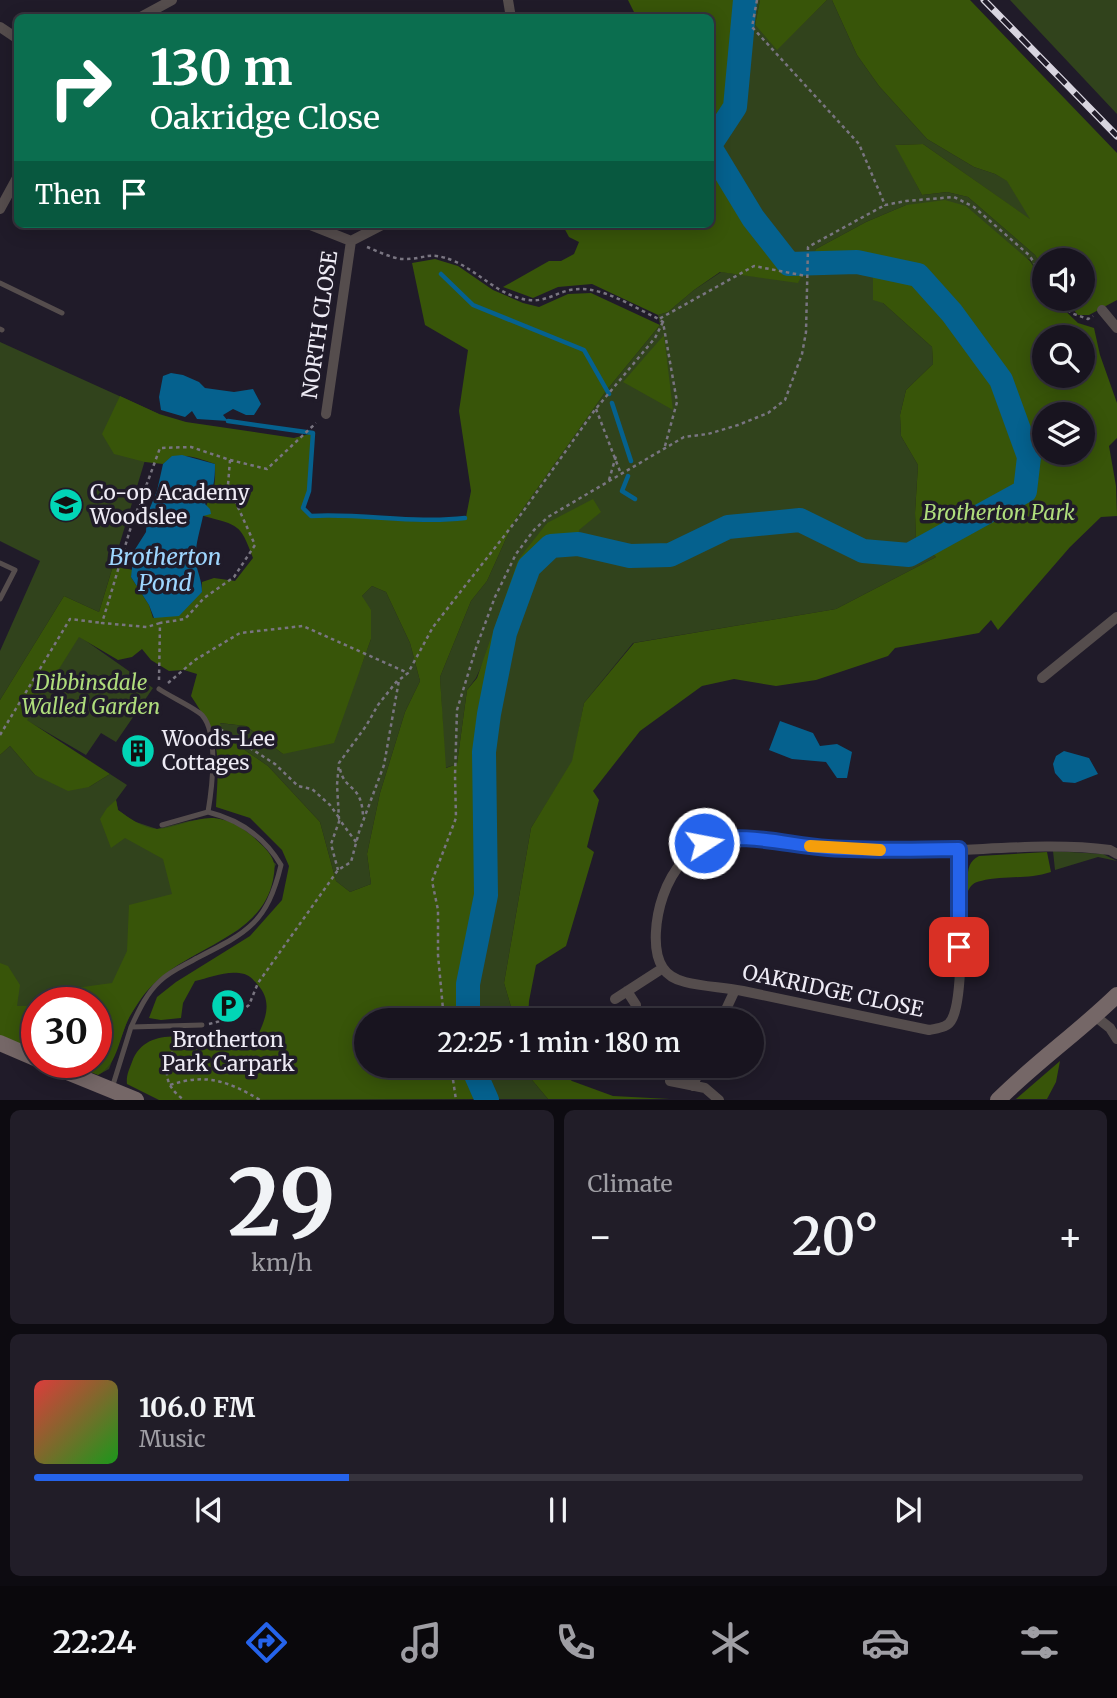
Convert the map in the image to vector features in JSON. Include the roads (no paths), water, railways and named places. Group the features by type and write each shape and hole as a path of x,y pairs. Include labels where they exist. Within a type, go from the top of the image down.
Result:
{"main road":[{"path":"998,1100 1029,1069 1117,995"},
{"path":"0,1043 21,1052"},
{"path":"85,1078 136,1100"}],"street":[{"path":"146,14 171,0"},
{"path":"0,209 4,194"},
{"path":"318,228 351,242 377,228"},
{"name":"NORTH CLOSE","path":"326,414 351,242"},
{"path":"1102,310 1117,328"},
{"path":"1042,678 1117,617"},
{"path":"615,999 663,968 657,952 659,906 667,884 689,853 704,843 721,838 738,836 825,848 900,851 1056,845 1110,850 1117,854"},
{"name":"OAKRIDGE CLOSE","path":"663,968 673,978 686,983 735,990 929,1030 944,1027 951,1021 957,1007 960,972 959,849"},
{"path":"727,1008 735,990"},
{"path":"627,991 636,1005"},
{"path":"1095,1016 1110,1028 1117,1039"},
{"path":"693,1086 696,1078"},
{"path":"670,1081 705,1088 719,1100"}],"lane":[{"path":"0,283 62,313"},
{"path":"0,563 15,569 0,598"},
{"path":"159,690 202,715 209,732 213,756 208,811"},
{"path":"112,1088 131,1027 144,999 160,980 229,942 257,920 275,891 281,865 273,851 250,828 230,817 208,811 162,825"},
{"path":"131,1027 202,1026"}],"water":[{"path":"171,373 199,382 205,388 234,392 253,389 261,404 254,415 246,415 233,409 223,415 228,421 197,419 192,411 185,417 161,410 159,397 163,376"},
{"name":"Brotherton Pond","path":"182,455 215,464 213,485 205,504 211,514 203,516 196,551 202,592 179,616 154,618 131,577 134,551 146,532 147,515 157,491 163,464 172,456"},
{"path":"780,721 813,733 820,746 837,744 852,752 847,778 837,778 826,762 792,759 769,750"},
{"path":"1064,751 1089,758 1098,774 1075,783 1063,782 1055,773 1053,764 1056,756"}],"waterway":[{"path":"714,139 735,107 745,0"},
{"path":"468,1008 468,984 486,895 484,752 489,714 505,633 529,567 551,546 578,544 630,556 670,555 728,527 800,520 863,551 909,555 1025,491 1029,457 1001,380 952,313 918,275 857,262 789,264 753,218 714,154"},
{"path":"441,274 473,305 584,350 609,394"},
{"path":"612,403 631,461"},
{"path":"228,421 313,433 309,491 303,508 311,516 427,520 465,518"},
{"path":"628,476 622,491 635,499"},
{"path":"477,1078 487,1100"}],"railway":[{"path":"984,0 1117,136"}],"place":[{"name":"Co-op Academy Woodslee","path":"66,505"},
{"name":"Woods-Lee Cottages","path":"138,751"},
{"name":"Brotherton Park Carpark","path":"228,1006"}],"park label":[{"name":"Brotherton Park","path":"999,513"},
{"name":"Dibbinsdale Walled Garden","path":"91,695"}]}
